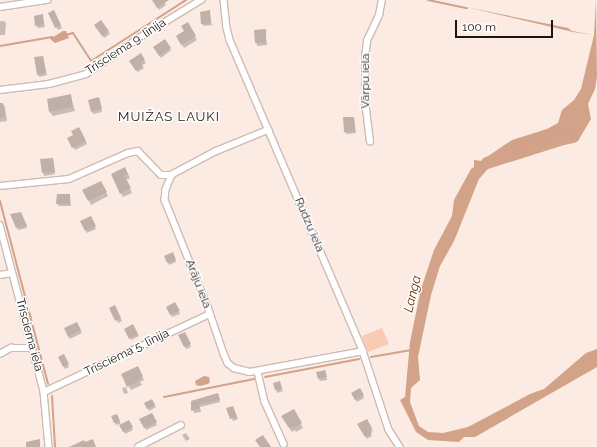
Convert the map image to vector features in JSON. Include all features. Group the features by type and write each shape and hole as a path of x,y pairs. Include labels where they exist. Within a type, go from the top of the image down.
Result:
{"street":[{"path":"0,7 47,0"},
{"name":"Trīsciema 9. līnija","path":"0,90 50,84 86,74 139,38 201,0"},
{"name":"Rudzu iela","path":"224,0 230,40 362,351 389,430 400,447"},
{"name":"Vārpu iela","path":"370,142 366,110 365,58 367,41 379,15 380,0"},
{"path":"0,186 69,179 128,153 138,151 161,175 172,175 215,152 269,130"},
{"name":"Arāju iela","path":"172,175 166,190 165,200 228,363 234,368 242,371 258,372 362,351"},
{"name":"Trīsciema iela","path":"0,225 44,392 49,447"},
{"path":"0,275 12,273"},
{"name":"Trīsciema 5. līnija","path":"44,392 210,314"},
{"path":"0,354 11,348 32,348"},
{"path":"258,372 265,402 284,444"},
{"path":"138,447 181,425"}],"shaded area":[{"path":"596,0 597,77 595,89 588,104 591,119 578,141 563,145 549,142 537,148 518,153 511,153 493,163 479,179 454,241 440,266 431,295 418,357 420,380 411,388 410,402 419,426 428,432 443,433 468,427 530,394 544,389 586,353 597,349 597,367 475,437 464,437 459,442 428,440 416,432 400,400 405,397 410,342 421,289 434,250 452,216 454,200 471,169 474,167 474,160 481,161 512,140 547,129 558,123 562,110 574,100 581,89 594,35"},
{"path":"466,7 568,28 572,31 594,35 573,32"},
{"path":"63,31 66,31 69,38 55,43 50,39"},
{"path":"382,328 389,344 368,352 362,336"},
{"path":"204,376 209,377 210,382 200,386 196,385 195,381"}],"building":[{"path":"152,0 169,0 157,8"},
{"path":"54,10 61,25 55,28 48,13"},
{"path":"210,10 211,23 201,24 200,12"},
{"path":"43,14 44,24 35,26 34,16"},
{"path":"101,20 109,31 102,36 94,25"},
{"path":"188,22 196,36 181,45 176,36 184,31 181,26"},
{"path":"266,29 266,43 255,43 254,30"},
{"path":"165,39 171,48 159,56 153,47"},
{"path":"141,53 145,60 141,63 143,65 136,71 129,61"},
{"path":"43,56 46,73 37,75 34,57"},
{"path":"71,94 73,107 49,112 47,99"},
{"path":"99,97 102,109 91,112 88,100"},
{"path":"0,103 3,103 5,117 0,118"},
{"path":"343,117 354,117 355,131 344,132"},
{"path":"79,127 86,141 72,148 67,138 73,135 71,131"},
{"path":"53,158 55,172 42,173 40,159"},
{"path":"125,167 128,174 124,175 131,188 120,194 111,174"},
{"path":"101,181 107,192 88,201 82,190"},
{"path":"57,194 70,194 70,204 56,204"},
{"path":"21,212 27,226 16,228 10,214"},
{"path":"91,216 96,226 85,231 80,221"},
{"path":"173,252 176,260 167,263 164,256"},
{"path":"175,302 180,311 170,315 166,307"},
{"path":"115,305 121,318 115,321 109,308"},
{"path":"77,322 81,330 68,337 64,328"},
{"path":"133,324 138,334 129,339 124,329"},
{"path":"185,332 191,344 184,347 178,335"},
{"path":"64,354 69,364 63,367 58,357"},
{"path":"138,366 143,376 139,378 140,380 127,387 121,374"},
{"path":"325,370 327,377 318,379 316,372"},
{"path":"280,381 282,389 275,390 273,383"},
{"path":"360,388 364,395 355,400 351,393"},
{"path":"218,393 220,400 199,404 200,409 191,411 191,401"},
{"path":"152,399 155,405 147,409 144,403"},
{"path":"233,406 237,417 230,419 226,408"},
{"path":"294,409 302,423 293,428 289,428 281,416"},
{"path":"152,413 157,422 144,428 139,419"},
{"path":"117,414 120,421 114,423 111,416"},
{"path":"367,419 372,428 370,430 372,433 365,437 357,424"},
{"path":"129,420 133,427 123,432 119,425"},
{"path":"263,435 271,447 260,447 255,440"},
{"path":"40,439 40,447 26,447 26,442"},
{"path":"93,439 96,447 69,447 84,440 85,442"}],"waterway":[{"path":"66,35 73,33 91,61 186,0"},
{"path":"428,0 467,8"},
{"path":"0,46 52,37"},
{"name":"Langa","path":"487,163 567,138"},
{"path":"0,201 48,384"},
{"path":"371,357 411,350"},
{"path":"265,377 359,359"},
{"path":"164,397 254,379"},
{"path":"52,396 55,447"}],"district":[{"name":"MUIŽAS LAUKI","path":"169,117"}]}
